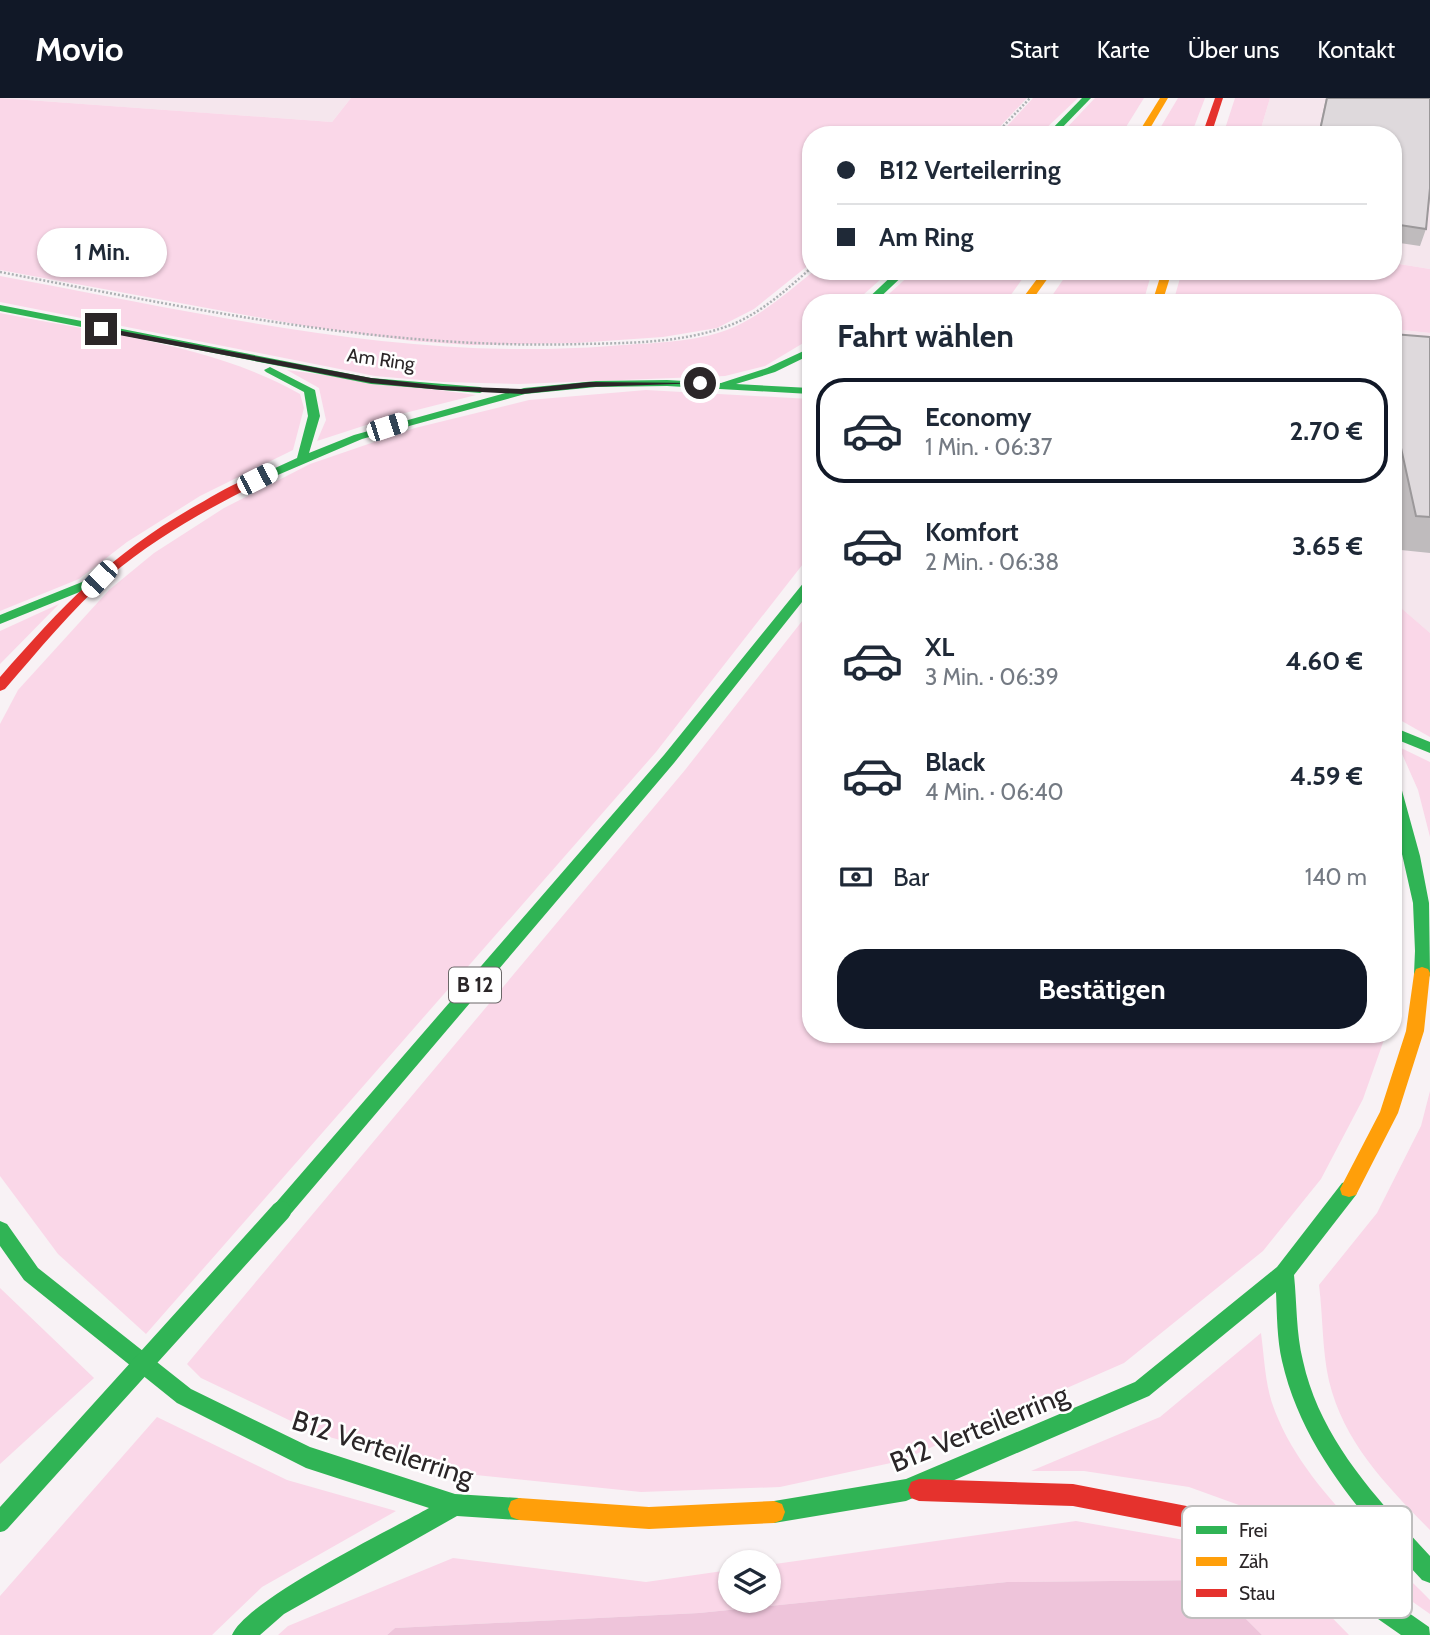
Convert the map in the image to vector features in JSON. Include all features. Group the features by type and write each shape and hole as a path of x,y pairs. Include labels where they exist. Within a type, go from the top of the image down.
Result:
{"main road":[{"path":"1059,126 1087,98"},
{"path":"1147,126 1164,98"},
{"path":"1209,126 1219,98"},
{"path":"878,294 893,280"},
{"name":"Am Ring","path":"0,308 371,381 522,391"},
{"path":"726,383 771,370 802,355"},
{"name":"Am Ring","path":"236,356 294,380 309,390 315,405 316,422 302,456"},
{"path":"0,686 99,579 144,544 211,502 302,456 409,420 522,391 589,385 726,383 802,390"},
{"path":"0,620 99,579"},
{"name":"B 12","path":"0,1522 281,1211 669,759 802,594"},
{"path":"1402,736 1430,748"},
{"name":"B12 Verteilerring","path":"0,1230 31,1274 184,1396 306,1457 455,1505 649,1518 778,1512 906,1490 1142,1389 1284,1273 1346,1194 1390,1113 1415,1031 1427,949 1412,854 1402,819"},
{"path":"1284,1273 1294,1373 1315,1427 1350,1484 1370,1506"},
{"path":"906,1490 1073,1495 1182,1514"},
{"path":"243,1635 276,1606 455,1505"},
{"path":"1412,1552 1430,1572"},
{"path":"1397,1618 1421,1635"}],"path":[{"path":"1004,126 1030,98"},
{"path":"0,272 308,329 409,343 470,347 663,340 719,329 758,311 802,276"}],"shaded area":[{"path":"0,98 351,98 332,122"},
{"path":"0,98 332,122 351,98 1027,98 1001,126 802,126 802,270 754,309 717,328 663,337 576,343 471,345 412,341 311,327 0,270"},
{"path":"1033,98 1078,98 1048,126 1007,126"},
{"path":"1095,98 1144,98 1127,126 1069,126"},
{"path":"1178,98 1205,98 1194,126 1161,126"},
{"path":"1235,98 1270,98 1262,126 1226,126"},
{"path":"1270,98 1430,98 1430,269 1402,264 1402,126 1262,126"},
{"path":"1402,264 1430,269 1430,333 1402,330 1402,294 1176,294 1179,280 1402,280"},
{"path":"0,276 303,331 456,347 533,349 610,346 708,336 747,321 803,280 880,280 864,294 802,294 802,344 765,366 725,376 519,384 443,382 375,376 0,302"},
{"path":"904,280 1022,280 1011,294 889,294"},
{"path":"1063,280 1149,280 1146,294 1053,294"},
{"path":"0,313 154,342 230,363 266,377 300,394 304,408 293,450 200,496 127,542 79,579 0,611"},
{"path":"1402,330 1430,333 1430,633 1402,609"},
{"path":"287,370 476,395 397,415 317,441 326,420 319,388"},
{"path":"646,390 802,399 802,565 656,752 146,1334 58,1254 0,1176 0,724 18,690 109,590 154,553 224,508 310,464 415,428 529,400"},
{"path":"59,604 0,664 0,631"},
{"path":"1402,609 1430,633 1430,737 1402,721"},
{"path":"802,621 802,1043 1383,1043 1363,1099 1321,1179 1263,1251 1124,1363 900,1461 780,1487 641,1492 466,1474 318,1434 201,1378 187,1364 685,770"},
{"path":"1402,748 1430,762 1430,837 1418,790"},
{"path":"1430,1091 1430,1530 1412,1511 1412,1506 1407,1506 1383,1480 1356,1444 1345,1424 1329,1381 1319,1285 1377,1213 1421,1126"},
{"path":"0,1288 94,1378 0,1464"},
{"path":"1261,1333 1272,1403 1284,1432 1300,1459 1337,1506 1241,1506 1189,1487 1084,1471 1031,1471 1160,1417"},
{"path":"157,1417 287,1480 396,1511 262,1587 212,1635 0,1635 0,1596"},
{"path":"1076,1521 1182,1540 1182,1580 1007,1582 781,1605 781,1563"},
{"path":"453,1558 646,1582 718,1572 718,1611 395,1628 387,1635 278,1635 288,1626"},
{"path":"1182,1580 1182,1618 1245,1618 1262,1635 387,1635 395,1628 718,1611 781,1613 781,1605 1007,1582"},
{"path":"1412,1582 1430,1600 1430,1614 1412,1601"},
{"path":"1245,1618 1332,1618 1349,1635 1262,1635"}],"building":[{"path":"1327,98 1430,98 1430,188 1426,229 1402,225 1402,126 1321,126"},
{"path":"1402,335 1430,337 1430,517 1416,516 1402,453"}],"traffic: fast":[{"path":"1059,126 1087,98"},
{"path":"878,294 893,280"},
{"path":"0,308 371,381 480,390"},
{"path":"726,383 771,370 802,355"},
{"path":"270,370 309,390 314,416 302,456"},
{"path":"255,480 358,437 524,391 596,384 667,383 802,391"},
{"path":"0,620 87,584"},
{"path":"281,1211 669,759 802,594"},
{"path":"1402,736 1430,748"},
{"path":"1402,820 1421,903 1424,951 1422,974"},
{"path":"774,1512 906,1490 1142,1389 1284,1273 1349,1189"},
{"path":"0,1522 281,1211"},
{"path":"0,1230 31,1274 184,1396 306,1457 455,1505 519,1509"},
{"path":"1284,1273 1291,1353 1302,1394 1329,1450 1370,1506"},
{"path":"243,1635 276,1606 455,1505"},
{"path":"1412,1552 1430,1572"},
{"path":"1397,1618 1421,1635"}],"traffic: slow":[{"path":"1147,126 1164,98"},
{"path":"1031,294 1041,280"},
{"path":"1160,294 1164,280"},
{"path":"1349,1189 1389,1113 1415,1031 1422,974"},
{"path":"519,1509 649,1518 774,1512"}],"traffic: jam":[{"path":"1209,126 1219,98"},
{"path":"0,686 75,602 124,558 188,516 255,480"},
{"path":"919,1490 1073,1495 1182,1516"}],"route":[{"path":"101,329 371,381 442,388 522,391 589,385 700,383"}]}
